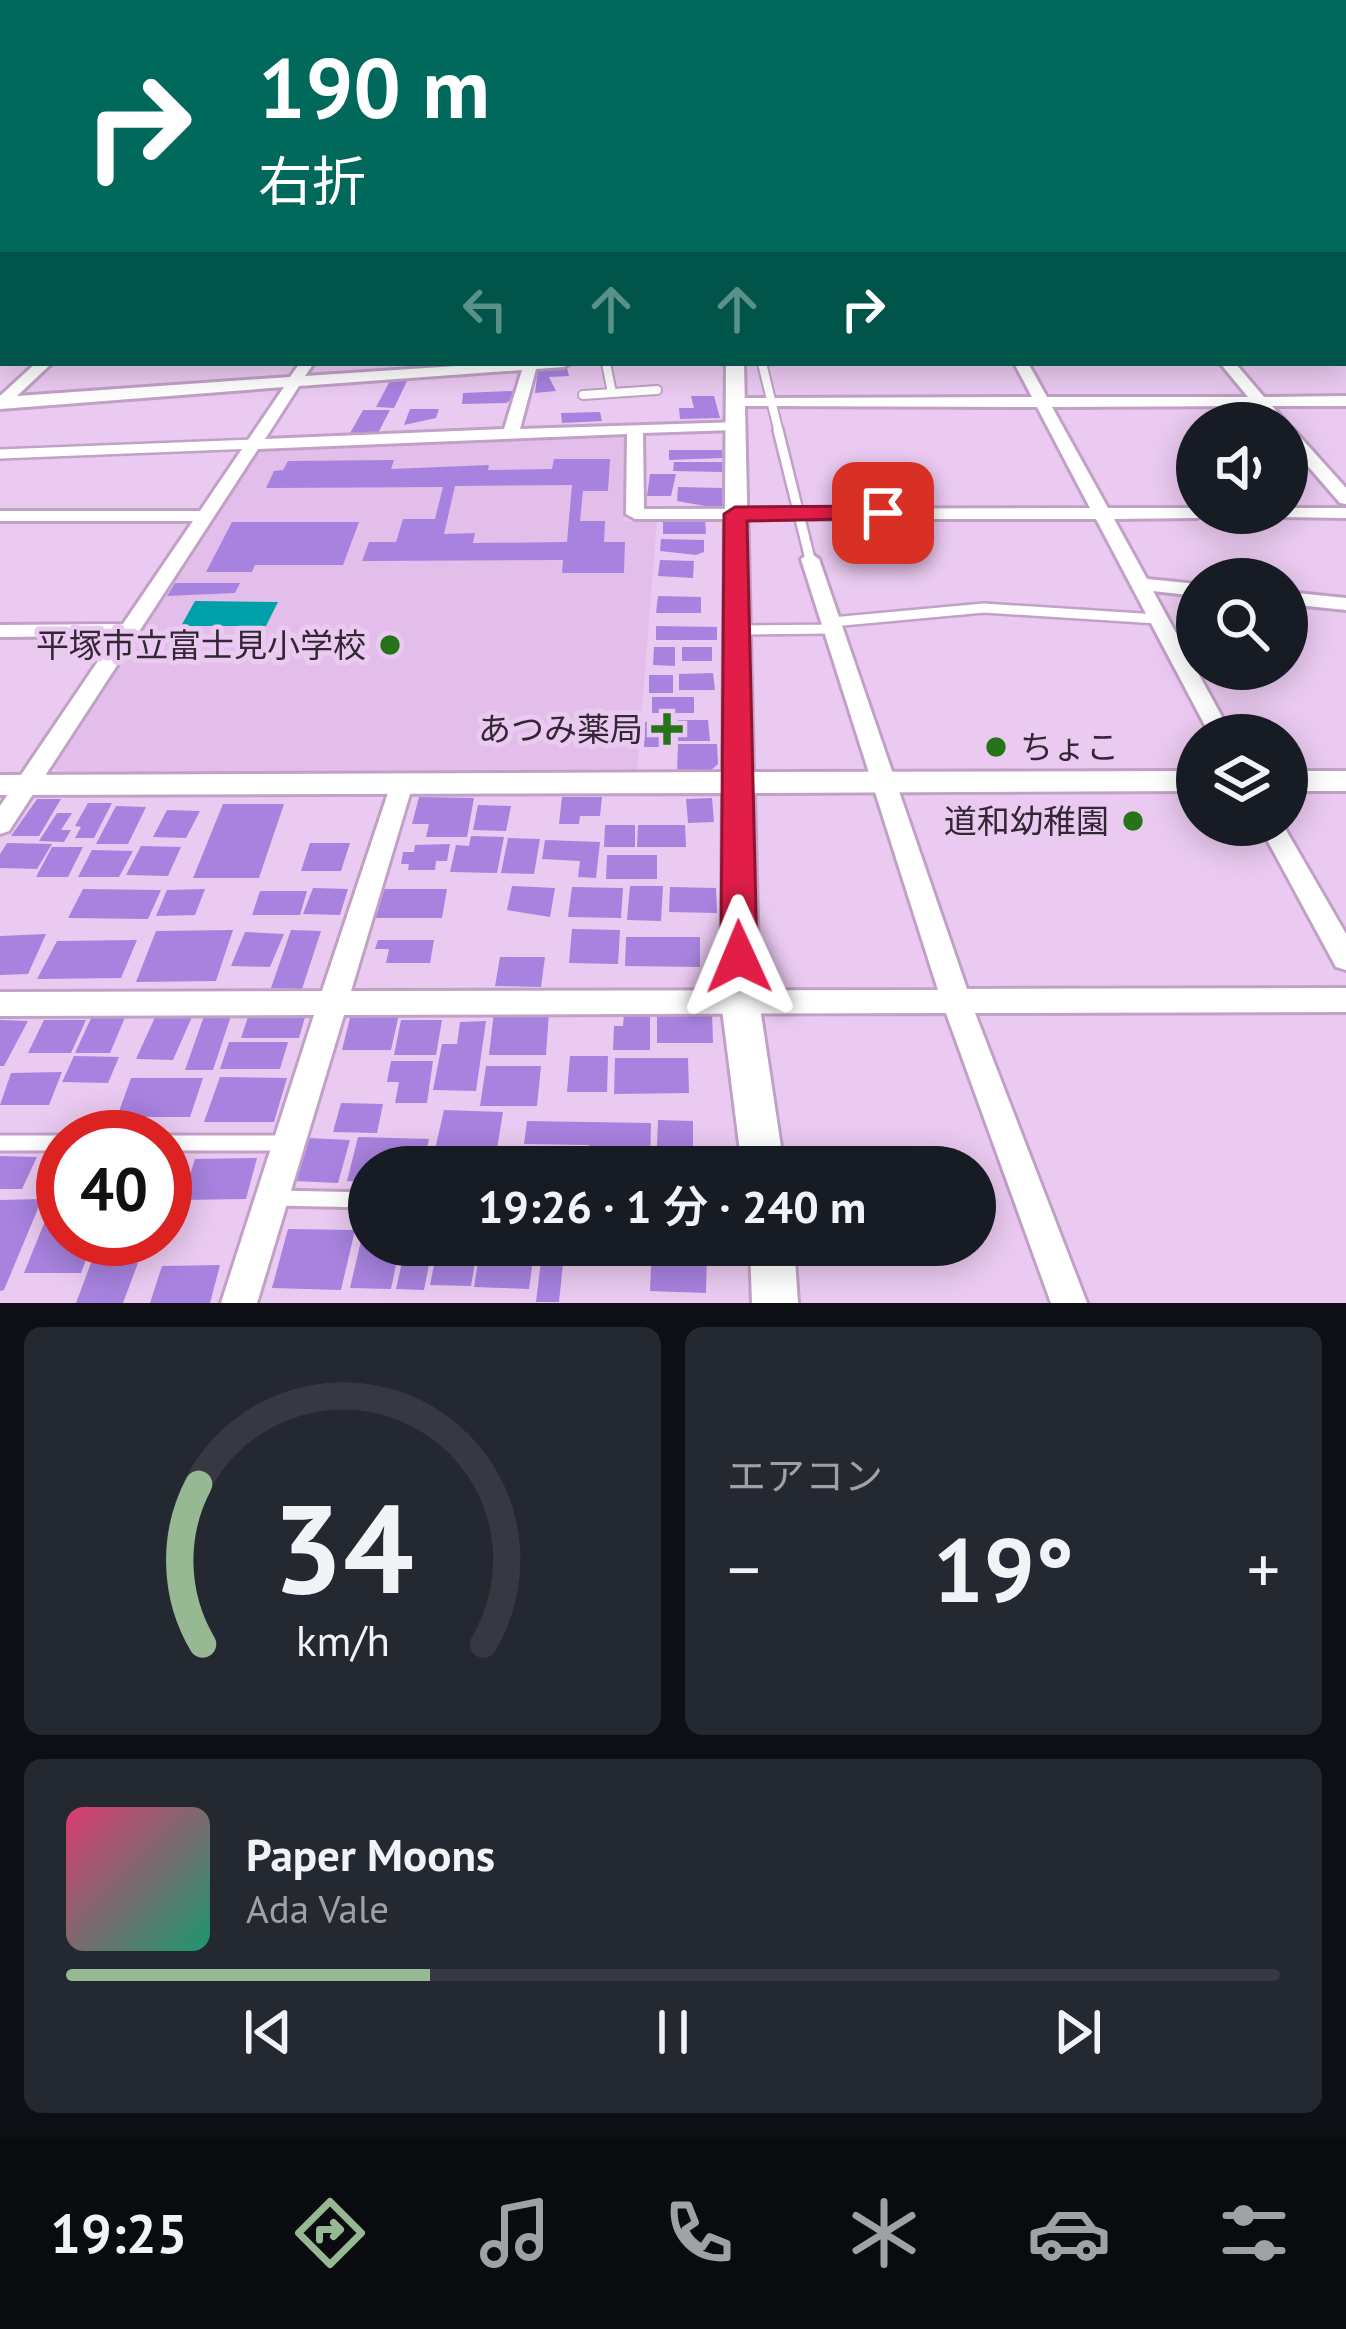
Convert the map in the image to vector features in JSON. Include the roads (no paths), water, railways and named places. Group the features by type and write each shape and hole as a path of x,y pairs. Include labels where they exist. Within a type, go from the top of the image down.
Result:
{"street":[{"path":"1,403 42,366"},
{"path":"1,403 301,372 474,366"},
{"path":"510,435 530,366"},
{"path":"735,366 740,1001 761,1146"},
{"path":"1024,366 1210,714"},
{"path":"1230,366 1260,401"},
{"path":"0,825 13,785 131,630 301,372"},
{"path":"254,445 635,429 734,414 770,403 1346,401"},
{"path":"635,429 635,514 1176,513"},
{"path":"1308,456 1346,500"},
{"path":"1308,513 1346,513"},
{"path":"0,516 206,516"},
{"path":"810,559 956,1000 1070,1303"},
{"path":"1142,584 1176,588"},
{"path":"1308,600 1346,604"},
{"path":"0,631 131,630"},
{"path":"1308,781 1346,781"},
{"path":"13,785 1176,782"},
{"path":"239,1303 401,784"},
{"path":"1283,846 1346,959"},
{"path":"0,1004 1346,1000"},
{"path":"773,1266 775,1303"}],"lane":[{"path":"607,366 612,393"},
{"path":"763,366 810,559"},
{"path":"583,395 657,390"},
{"path":"0,454 254,445"},
{"path":"737,630 984,608 1159,620"},
{"path":"0,1143 36,1143"},
{"path":"192,1143 286,1143"},
{"path":"270,1198 348,1200"}],"place":[{"name":"平塚市立富士見小学校","path":"390,645"},
{"name":"あつみ薬局","path":"667,729"},
{"name":"ちょこ","path":"996,747"},
{"name":"道和幼稚園","path":"1133,821"}]}
